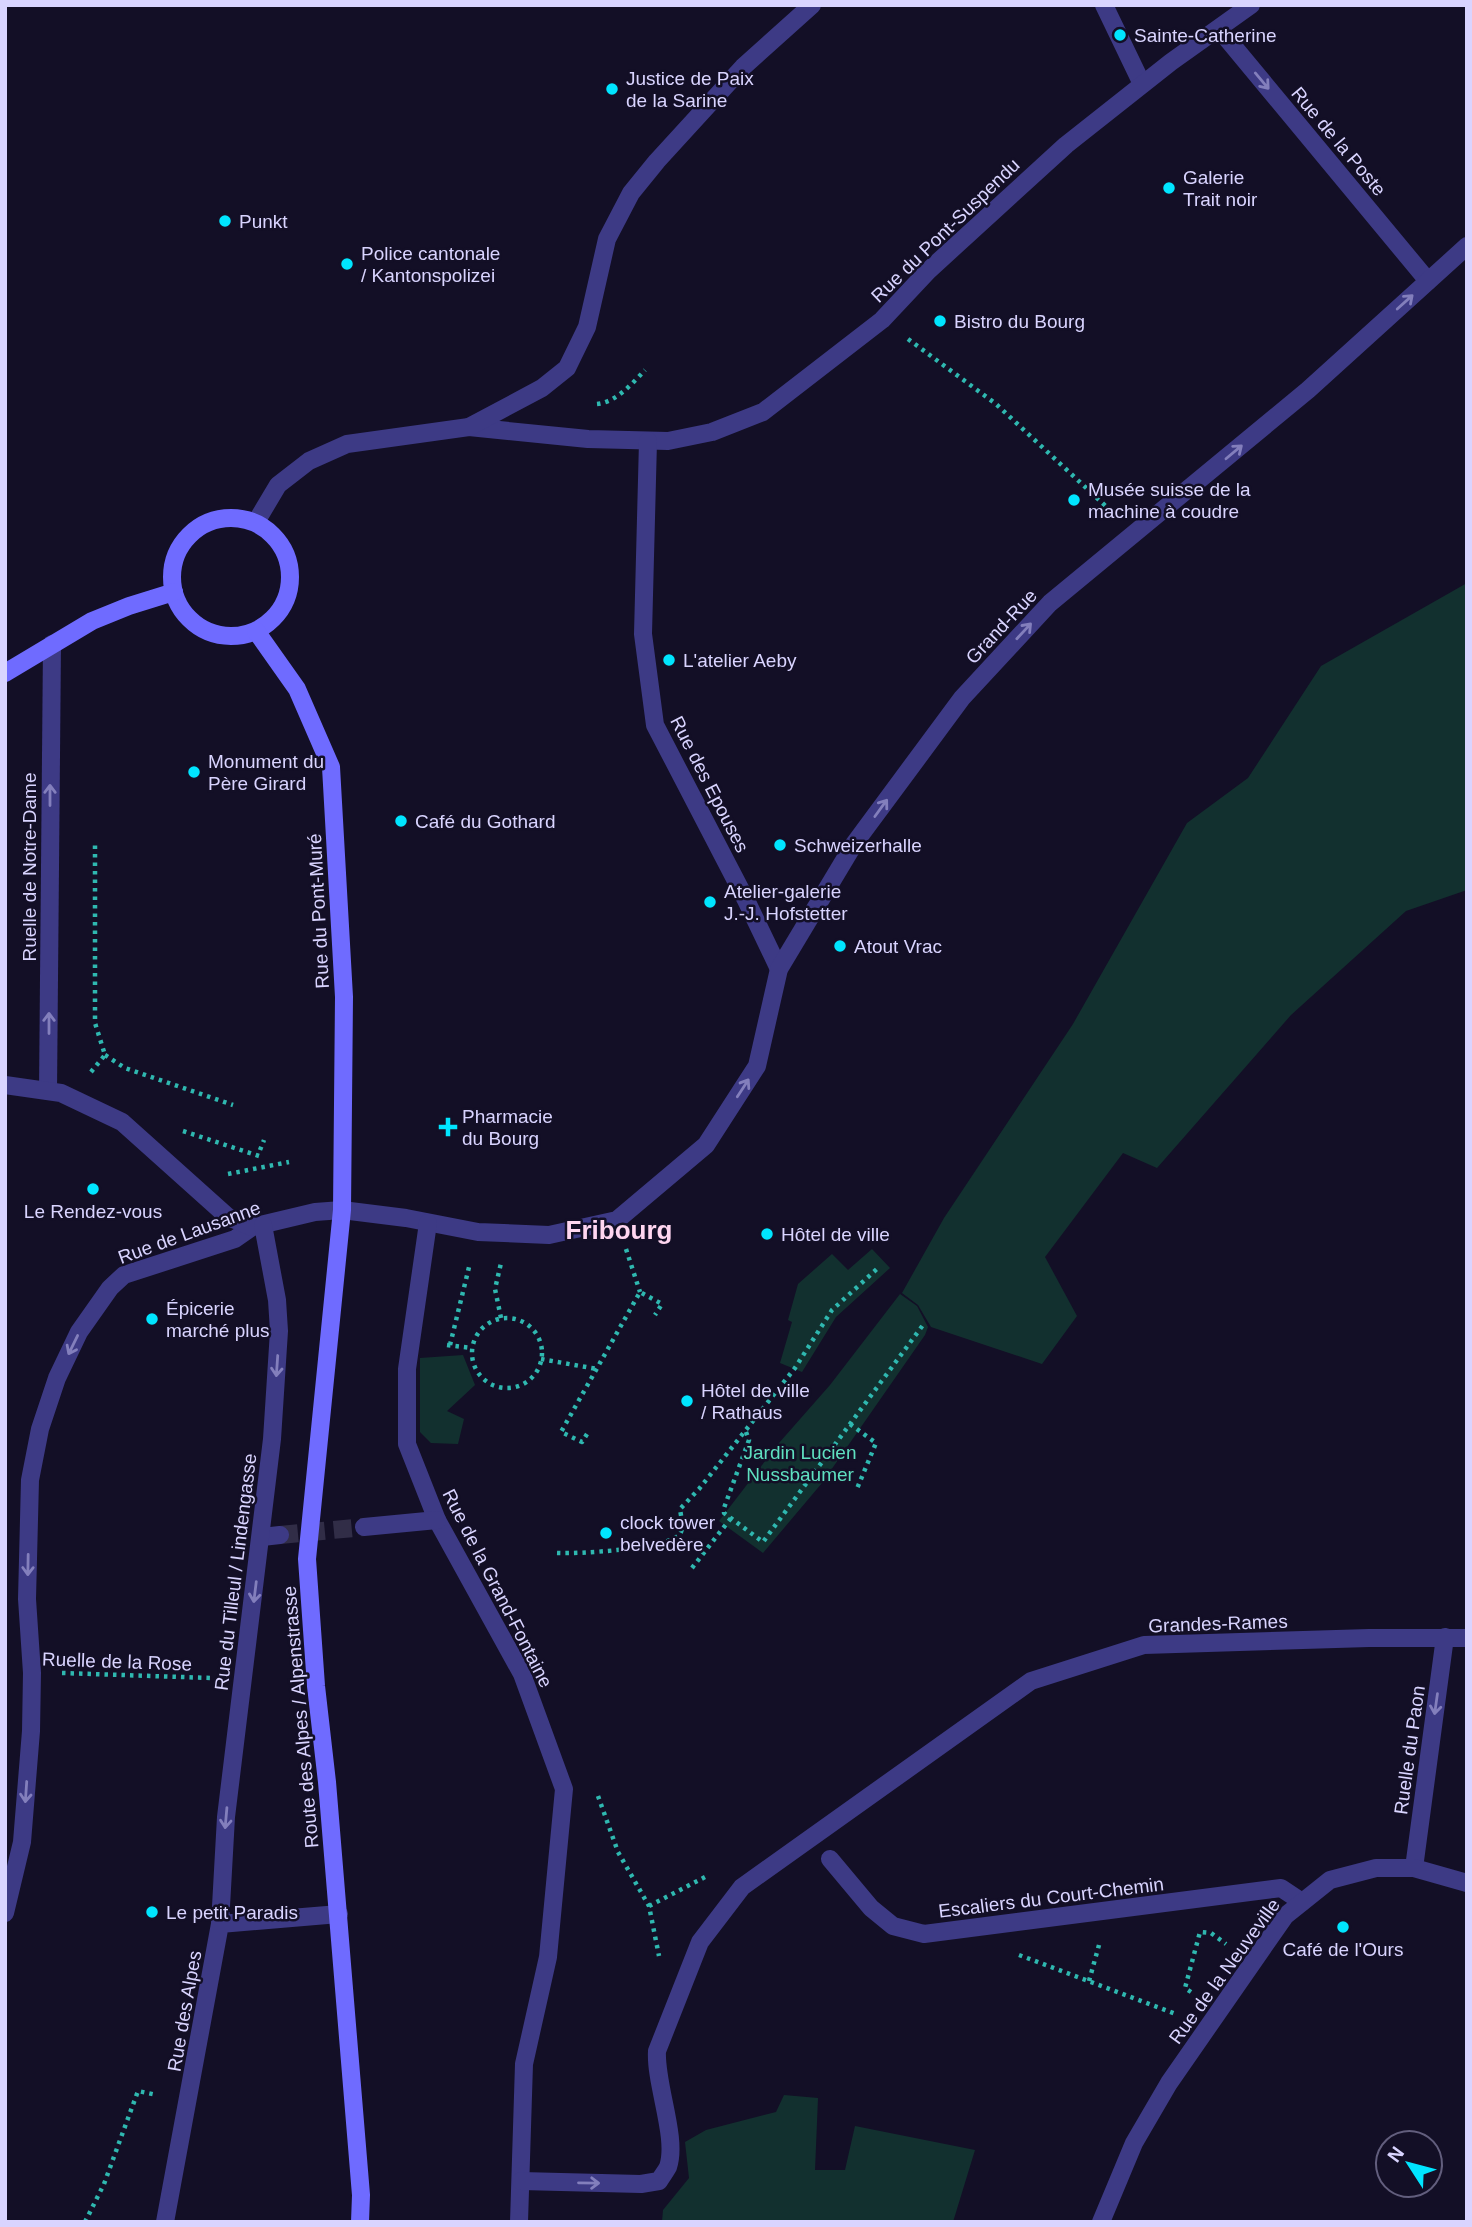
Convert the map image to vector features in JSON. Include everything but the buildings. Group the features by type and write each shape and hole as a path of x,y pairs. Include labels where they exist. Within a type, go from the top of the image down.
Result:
{"main road":[{"path":"235,517 256,522 272,533 284,548 290,566 290,586 284,605 272,620 256,631 236,636 216,634 197,626 182,610 174,592 174,560 185,540 203,525 224,518 235,517"},
{"path":"5,673 92,621 128,606 174,592"},
{"name":"Rue du Pont-Muré","path":"256,631 297,689 331,767 344,997 342,1210"},
{"name":"Route des Alpes / Alpenstrasse","path":"342,1210 307,1559 338,1914 360,2222"}],"street":[{"path":"256,522 278,485 309,461 348,444 469,427 542,388 567,368 587,327 607,239 631,193 743,68 812,5"},
{"path":"1104,5 1142,85"},
{"name":"Rue du Pont-Suspendu","path":"469,427 588,439 668,441 712,432 763,412 882,320 928,271 1066,145 1251,5"},
{"name":"Rue de la Poste","path":"1219,29 1428,281"},
{"name":"Grand-Rue","path":"617,1220 706,1145 757,1066 779,969 855,844 962,698 1050,603 1308,390 1467,246"},
{"name":"Rue des Epouses","path":"648,440 643,635 654,725 779,969"},
{"name":"Ruelle de Notre-Dame","path":"48,1091 52,644"},
{"path":"5,1085 61,1093 122,1122 228,1217 257,1226"},
{"name":"Rue de Lausanne","path":"5,1913 22,1842 31,1731 32,1672 27,1599 30,1480 40,1429 57,1378 79,1332 110,1288 124,1275 235,1238 257,1226 314,1212 342,1210 478,1232 549,1236 617,1220"},
{"name":"Rue de la Grand-Fontaine","path":"428,1223 407,1369 407,1444 437,1520 522,1674 564,1789 548,1957 524,2064 519,2222"},
{"name":"Rue du Tilleul / Lindengasse","path":"220,1924 226,1817 262,1536 279,1331 276,1300 257,1226"},
{"path":"364,1527 437,1520"},
{"path":"262,1536 281,1535"},
{"name":"Ruelle du Paon","path":"1414,1868 1445,1637"},
{"name":"Grandes-Rames","path":"521,2181 641,2184 659,2181 668,2165 669,2140 656,2066 657,2051 701,1942 742,1887 1031,1681 1144,1646 1467,1638"},
{"name":"Escaliers du Court-Chemin","path":"830,1859 871,1909 893,1926 924,1934 1281,1888 1302,1902"},
{"name":"Rue de la Neuveville","path":"1101,2222 1134,2143 1170,2083 1285,1916 1330,1880 1376,1868 1414,1868 1467,1883"},
{"path":"220,1924 338,1914"},
{"name":"Rue des Alpes","path":"165,2222 220,1924"}],"path":[{"path":"882,320 996,404 1135,535"},
{"path":"586,405 607,403 630,386 645,370"},
{"path":"95,845 95,1023 105,1055 125,1068 233,1105"},
{"path":"87,1077 105,1055"},
{"path":"183,1130 260,1153 264,1139"},
{"path":"197,1189 208,1178 289,1162"},
{"path":"617,1220 640,1292 662,1304 655,1315"},
{"path":"450,1345 478,1232"},
{"path":"557,1553 584,1554 663,1543 678,1537 682,1532 680,1509 746,1432 795,1368 832,1310 878,1268"},
{"path":"587,1434 582,1442 561,1432 640,1292"},
{"path":"448,1298 460,1303"},
{"path":"498,1300 501,1318"},
{"path":"501,1318 522,1321 538,1336 541,1359 537,1371 519,1386 507,1388 484,1380 472,1360 472,1348 475,1337 490,1321 501,1318"},
{"path":"746,1432 749,1440 724,1513 763,1542 923,1325"},
{"path":"541,1359 597,1369"},
{"path":"850,1424 876,1443 856,1492"},
{"path":"692,1568 730,1518"},
{"name":"Ruelle de la Rose","path":"32,1672 243,1679"},
{"path":"649,1906 660,1959"},
{"path":"1191,1992 1185,1988 1200,1932 1211,1933 1226,1944"},
{"path":"1015,1954 1176,2014"},
{"path":"87,2221 104,2184 138,2091 189,2102"}],"green space":[{"path":"1467,583 1467,890 1406,911 1291,1015 1157,1168 1123,1153 1045,1257 1077,1316 1042,1364 931,1327 918,1305 902,1293 944,1218 1073,1024 1187,823 1248,778 1321,666"},
{"path":"872,1249 890,1268 836,1317 802,1372 780,1363 792,1322 788,1320 798,1284 832,1254 848,1270"},
{"name":"Jardin Lucien Nussbaumer","path":"900,1294 917,1306 928,1327 925,1335 822,1483 763,1553 719,1521"},
{"path":"463,1355 475,1385 447,1411 464,1419 458,1444 431,1443 420,1432 420,1358"},
{"path":"784,2095 818,2098 815,2170 845,2170 855,2126 975,2150 953,2222 662,2222 663,2210 689,2178 685,2142 706,2130 776,2112"}],"tunnel":[{"path":"280,1535 364,1527"}],"place":[{"name":"Sainte-Catherine","path":"1120,35"},
{"name":"Justice de Paix de la Sarine","path":"612,89"},
{"name":"Galerie Trait noir","path":"1169,188"},
{"name":"Punkt","path":"225,221"},
{"name":"Police cantonale / Kantonspolizei","path":"347,264"},
{"name":"Bistro du Bourg","path":"940,321"},
{"name":"Musée suisse de la machine à coudre","path":"1074,500"},
{"name":"L'atelier Aeby","path":"669,660"},
{"name":"Monument du Père Girard","path":"194,772"},
{"name":"Café du Gothard","path":"401,821"},
{"name":"Schweizerhalle","path":"780,845"},
{"name":"Atelier-galerie J.-J. Hofstetter","path":"710,902"},
{"name":"Atout Vrac","path":"840,946"},
{"name":"Pharmacie du Bourg","path":"448,1127"},
{"name":"Le Rendez-vous","path":"93,1189"},
{"name":"Hôtel de ville","path":"767,1234"},
{"name":"Épicerie marché plus","path":"152,1319"},
{"name":"Hôtel de ville / Rathaus","path":"687,1401"},
{"name":"clock tower belvedère","path":"606,1533"},
{"name":"Le petit Paradis","path":"152,1912"},
{"name":"Café de l'Ours","path":"1343,1927"}],"district":[{"name":"Fribourg","path":"619,1230"}]}
